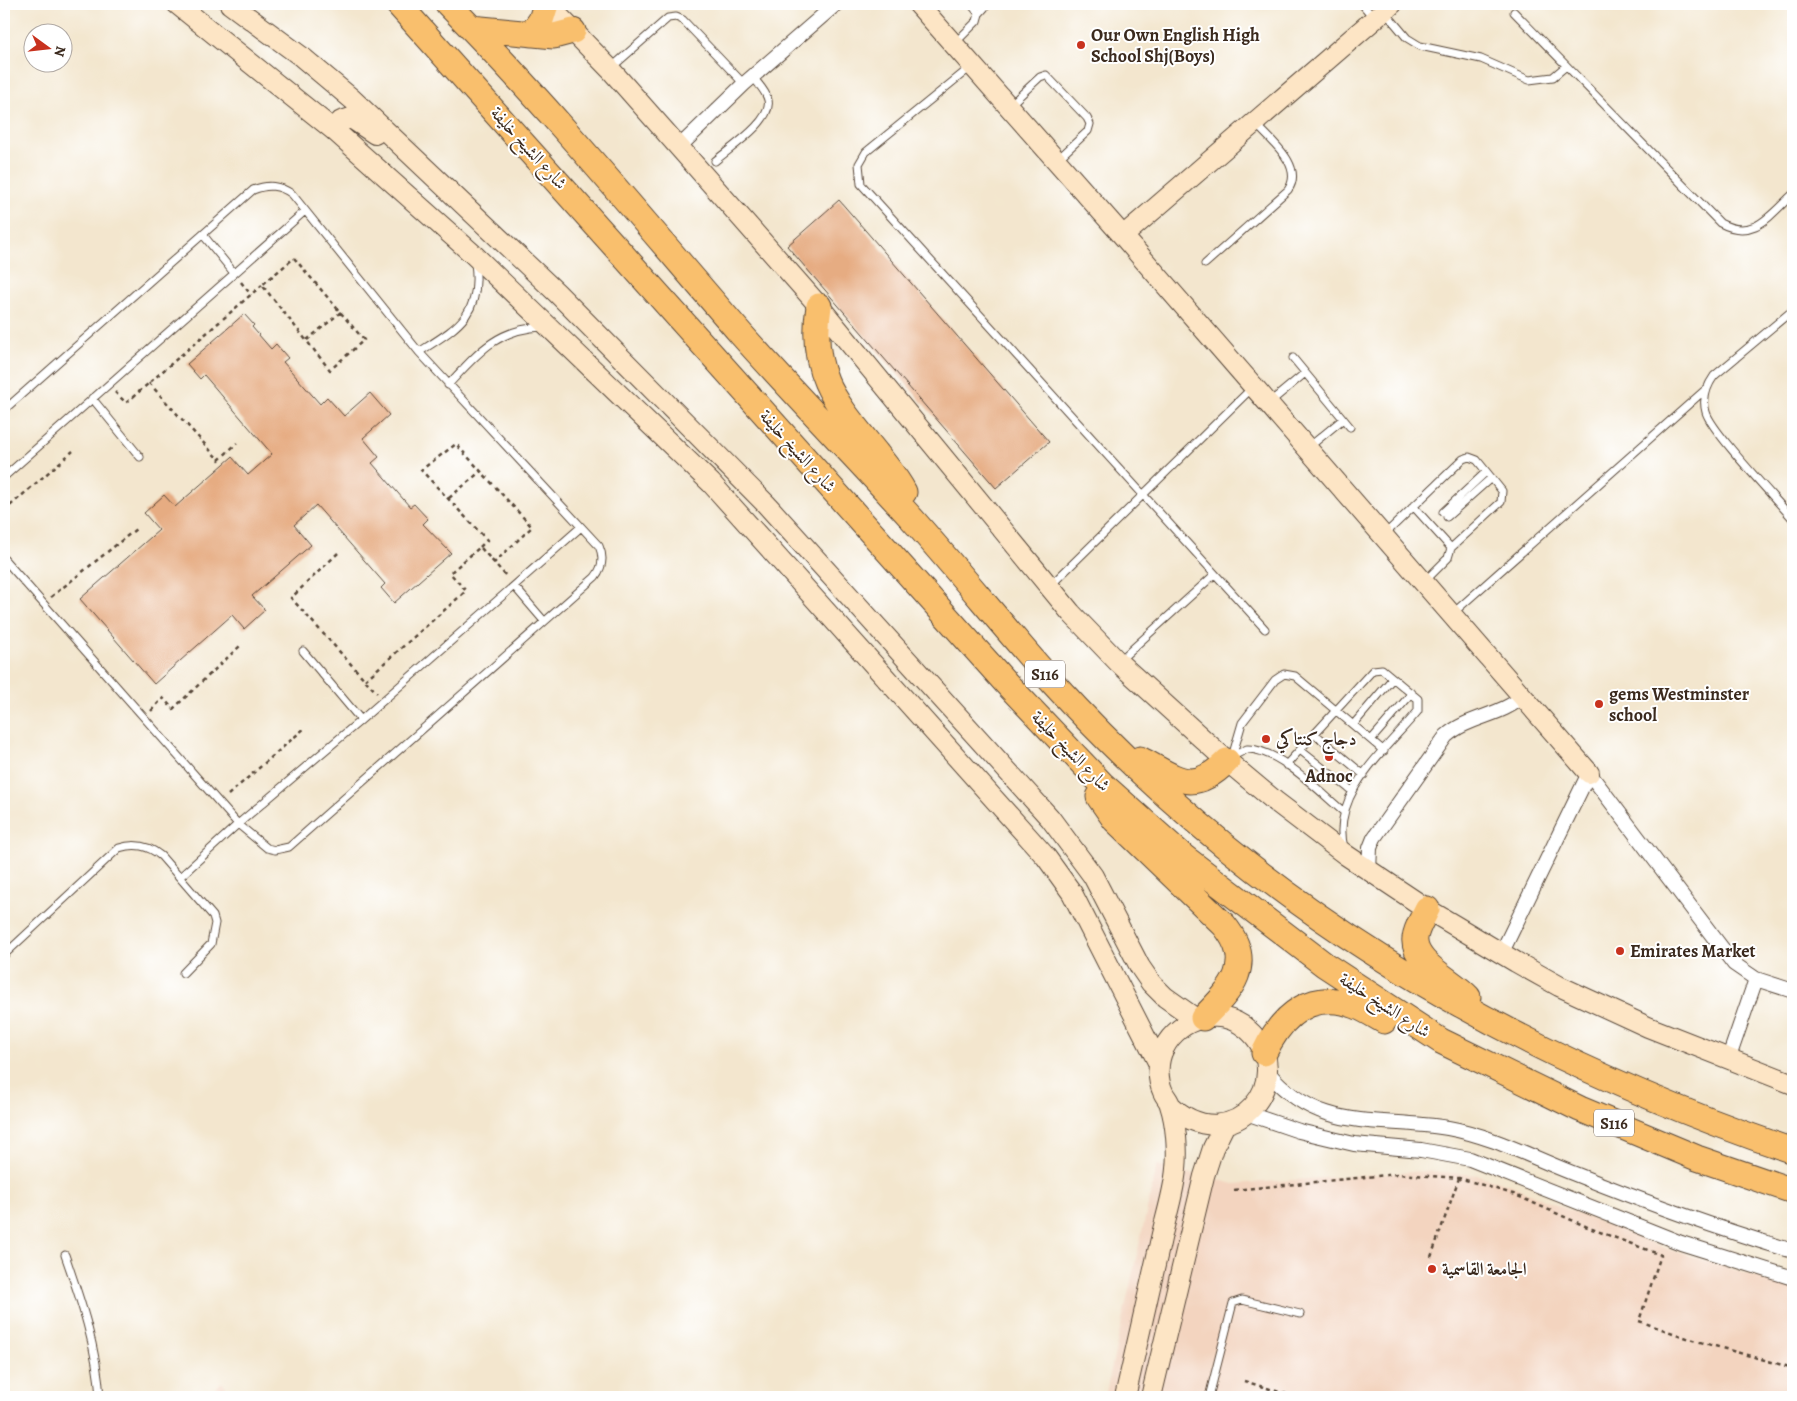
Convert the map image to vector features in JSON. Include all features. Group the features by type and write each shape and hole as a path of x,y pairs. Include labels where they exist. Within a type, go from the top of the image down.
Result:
{"highway":[{"name":"شارع الشيخ خليفة","path":"398,4 940,610 1076,758 1157,834 1231,895 1325,965 1441,1041 1580,1109 1697,1158 1793,1191"},
{"name":"شارع الشيخ خليفة","path":"448,4 472,28 774,371 913,520 1056,686 1114,746 1198,823 1299,902 1384,961 1428,987 1575,1063 1793,1151"},
{"path":"531,34 541,20 547,4"},
{"path":"472,28 559,36 573,31"},
{"path":"819,306 815,329 817,348 826,383 845,414 901,487 913,520"},
{"path":"1114,746 1184,781 1202,781 1210,777 1230,759"},
{"path":"1076,758 1104,806 1115,820 1224,925 1234,939 1239,954 1237,976 1226,995 1200,1018"},
{"path":"1427,909 1415,937 1417,952 1421,959 1463,991 1480,1014"},
{"path":"1265,1062 1273,1035 1285,1019 1300,1008 1319,1002 1338,1001 1356,1006 1404,1031 1441,1041"},
{"path":"1743,1132 1772,1132 1793,1135"}],"street":[{"path":"176,4 335,131 549,326 711,483 1046,857 1072,893 1159,1064"},
{"path":"230,4 327,77 424,167 557,293 766,504 1050,818 1093,876 1140,967 1151,982 1165,997 1200,1018"},
{"path":"547,4 610,69 819,306 1049,587 1118,662 1230,759 1275,801 1346,855 1427,909 1502,954 1603,1007 1728,1060 1793,1084"},
{"path":"678,148 748,81 836,4"},
{"path":"918,4 1123,236 1589,773 1726,954 1744,972 1756,979 1793,991"},
{"path":"1123,236 1255,122 1378,8"},
{"path":"335,131 337,126 346,119 357,120 397,152 424,167"},
{"path":"711,483 755,514 762,515 765,513 766,504"},
{"path":"1369,870 1370,848 1374,838 1439,743 1462,724 1507,707 1523,696"},
{"path":"1502,954 1589,773"},
{"path":"1728,1060 1756,979"},
{"path":"1265,1062 1264,1087 1257,1102 1246,1113 1225,1124 1210,1125 1195,1122 1182,1115 1170,1105 1159,1079 1159,1064 1163,1049 1171,1036 1182,1026 1200,1018 1226,1018 1246,1028 1257,1039 1265,1062 1280,1087 1296,1100 1314,1110 1366,1121 1428,1125 1470,1133 1636,1198 1793,1251"},
{"path":"1125,1397 1176,1170 1170,1105"},
{"path":"1246,1113 1299,1131 1354,1144 1421,1150 1470,1159 1672,1240 1793,1278"},
{"path":"1151,1397 1204,1176 1213,1148 1225,1124"}],"lane":[{"path":"971,4 979,14"},
{"path":"954,44 978,21 979,14 988,4"},
{"path":"1378,8 1407,38 1427,49 1481,59 1529,80 1545,79 1566,66"},
{"path":"1514,12 1720,223 1741,230 1755,228 1793,194"},
{"path":"610,69 668,18 676,17 683,20 748,81 766,93 769,106 768,112 760,122 715,160"},
{"path":"973,66 866,152 859,164 861,184 1265,630"},
{"path":"1008,106 1046,75 1081,111 1089,121 1090,128 1056,160"},
{"path":"1205,264 1288,190 1293,181 1293,171 1289,162 1255,122"},
{"path":"4,410 204,236 253,190 269,186 285,190 305,211 448,385 581,526 602,552 600,571 289,847 275,850 267,848 238,824 4,559"},
{"path":"4,476 305,211"},
{"path":"204,236 234,274"},
{"path":"420,352 458,327 467,316 477,288 474,256"},
{"path":"1451,615 1706,389 1714,376 1793,310"},
{"path":"448,385 480,350 498,338 514,330 549,326"},
{"path":"1293,358 1350,427"},
{"path":"1268,404 1305,373"},
{"path":"1049,587 1253,387"},
{"path":"1706,389 1705,411 1711,424 1793,519"},
{"path":"92,398 140,457"},
{"path":"1307,449 1343,419"},
{"path":"1382,536 1466,458 1475,458 1502,491 1501,502 1451,548 1448,558 1423,583"},
{"path":"1445,515 1489,475"},
{"path":"1414,506 1451,548"},
{"path":"180,877 238,824 361,720 581,526"},
{"path":"1118,662 1215,574"},
{"path":"514,586 544,621"},
{"path":"303,651 361,720"},
{"path":"1286,765 1373,670 1382,669 1412,693 1419,703 1418,711 1352,791 1344,812 1342,834 1346,855"},
{"path":"1230,759 1242,723 1279,676 1290,674 1295,676 1384,751"},
{"path":"1353,725 1393,678"},
{"path":"1371,740 1412,693"},
{"path":"1315,734 1364,775"},
{"path":"1230,759 1241,750 1253,748 1286,765 1344,812"},
{"path":"1300,750 1352,791"},
{"path":"4,955 119,848 135,845 150,848 160,856 213,916 216,930 207,950 183,973"},
{"path":"65,1255 81,1299 93,1344 100,1397"},
{"path":"1209,1397 1233,1304 1242,1300 1300,1314"}],"path":[{"path":"108,384 126,403 251,294 294,258 364,340 330,370 262,285"},
{"path":"234,274 251,294"},
{"path":"306,340 340,312"},
{"path":"149,383 219,460 237,443"},
{"path":"366,680 466,590 450,573 487,540 421,470 456,444 532,527 494,563"},
{"path":"4,512 74,451"},
{"path":"449,498 480,471"},
{"path":"43,604 136,529"},
{"path":"480,547 514,586"},
{"path":"338,553 291,598 384,700"},
{"path":"144,718 163,698 173,709 242,644"},
{"path":"219,803 306,727"},
{"path":"1234,1190 1397,1174 1459,1178 1513,1194 1592,1229 1661,1255 1639,1322 1690,1339 1793,1368"},
{"path":"1431,1257 1459,1178"},
{"path":"1244,1381 1296,1397"}],"shaded area":[{"name":"الجامعة القاسمية","path":"1157,1165 1234,1184 1426,1171 1478,1175 1514,1186 1544,1200 1668,1249 1793,1288 1793,1397 1105,1397"},
{"path":"222,1382 234,1397 204,1397"}],"building":[{"path":"839,200 1049,442 996,488 787,246"},
{"path":"244,314 254,325 252,327 271,349 276,344 288,358 283,362 320,404 327,397 344,416 370,393 389,415 363,438 379,457 372,463 410,507 414,504 428,519 423,524 451,553 394,603 381,588 385,584 316,505 294,525 311,545 252,596 265,610 244,629 232,615 154,684 80,599 159,530 144,513 164,495 175,507 232,457 248,475 272,454 204,375 200,379 187,364"}],"place":[{"name":"Our Own English High School Shj(Boys)","path":"1081,45"},
{"name":"gems Westminster school","path":"1599,704"},
{"name":"دجاج كنتاكي","path":"1266,739"},
{"name":"Adnoc","path":"1329,757"},
{"name":"Emirates Market","path":"1620,951"},
{"name":"الجامعة القاسمية","path":"1432,1269"}]}
